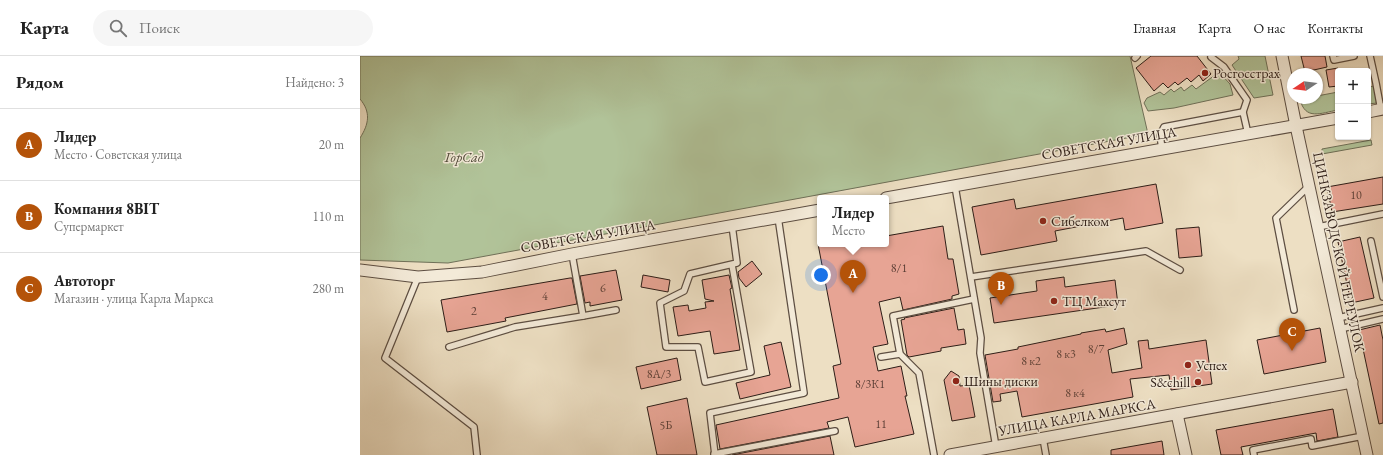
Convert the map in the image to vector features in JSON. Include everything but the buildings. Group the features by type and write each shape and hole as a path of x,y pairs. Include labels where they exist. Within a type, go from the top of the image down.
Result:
{"street":[{"name":"ЦИНКЗАВОДСКОЙ ПЕРЕУЛОК","path":"1282,56 1367,455"},
{"path":"1371,112 1382,110"},
{"name":"СОВЕТСКАЯ УЛИЦА","path":"889,197 1335,119"},
{"name":"СОВЕТСКАЯ УЛИЦА","path":"360,270 418,277 482,272 572,254 817,210"},
{"name":"УЛИЦА КАРЛА МАРКСА","path":"950,455 1352,382"},
{"path":"1178,414 1186,455"}],"lane":[{"path":"1333,56 1334,60 1354,56"},
{"path":"1370,56 1382,110"},
{"path":"1211,58 1224,68 1247,100 1243,112 1248,134"},
{"path":"1162,149 1160,135 1164,126 1243,112"},
{"path":"956,186 981,338 980,353 996,447"},
{"path":"1294,310 1276,218 1309,186"},
{"path":"1318,227 1383,214"},
{"path":"778,217 804,393 710,413 715,454 835,431"},
{"path":"732,226 737,263 690,274 684,291 660,303 666,347 698,347 705,382 751,372 732,265"},
{"path":"1371,241 1383,297"},
{"path":"970,277 1146,251 1180,270"},
{"path":"572,254 583,316"},
{"path":"418,277 385,358 474,427 477,455"},
{"path":"934,455 919,373 900,354 892,316 974,299"},
{"path":"1339,323 1383,308"},
{"path":"449,346 515,327 616,310"},
{"path":"1339,323 1383,319"},
{"path":"881,358 900,354"},
{"path":"1254,455 1253,450 1311,439 1312,446 1363,436"},
{"path":"1043,438 1046,455"}],"green space":[{"name":"ГорСад","path":"360,56 1130,56 1148,134 448,263 360,260 360,138 368,118 364,104 360,99"},
{"path":"1238,56 1265,56 1273,95 1254,98 1232,65 1239,59"},
{"path":"1219,72 1230,84 1233,95 1174,108 1148,111 1144,103 1147,98 1160,92 1164,95 1171,89 1174,92 1181,87 1184,91 1192,85 1196,89"},
{"path":"1371,86 1374,86 1377,103 1371,104"},
{"path":"1335,93 1335,111 1314,114 1310,113 1302,106 1301,104 1323,104 1323,95"},
{"path":"1371,140 1372,145 1322,154 1322,149"}],"place":[{"name":"Росгосстрах","path":"1205,73"},
{"name":"Сибелком","path":"1043,221"},
{"name":"Лидер","path":"853,293"},
{"name":"ТЦ Махсут","path":"1054,301"},
{"name":"Компания 8BIT","path":"1001,305"},
{"name":"Автоторг","path":"1292,351"},
{"name":"Успех","path":"1188,365"},
{"name":"Шины диски","path":"956,381"},
{"name":"S&chill","path":"1198,382"}]}
